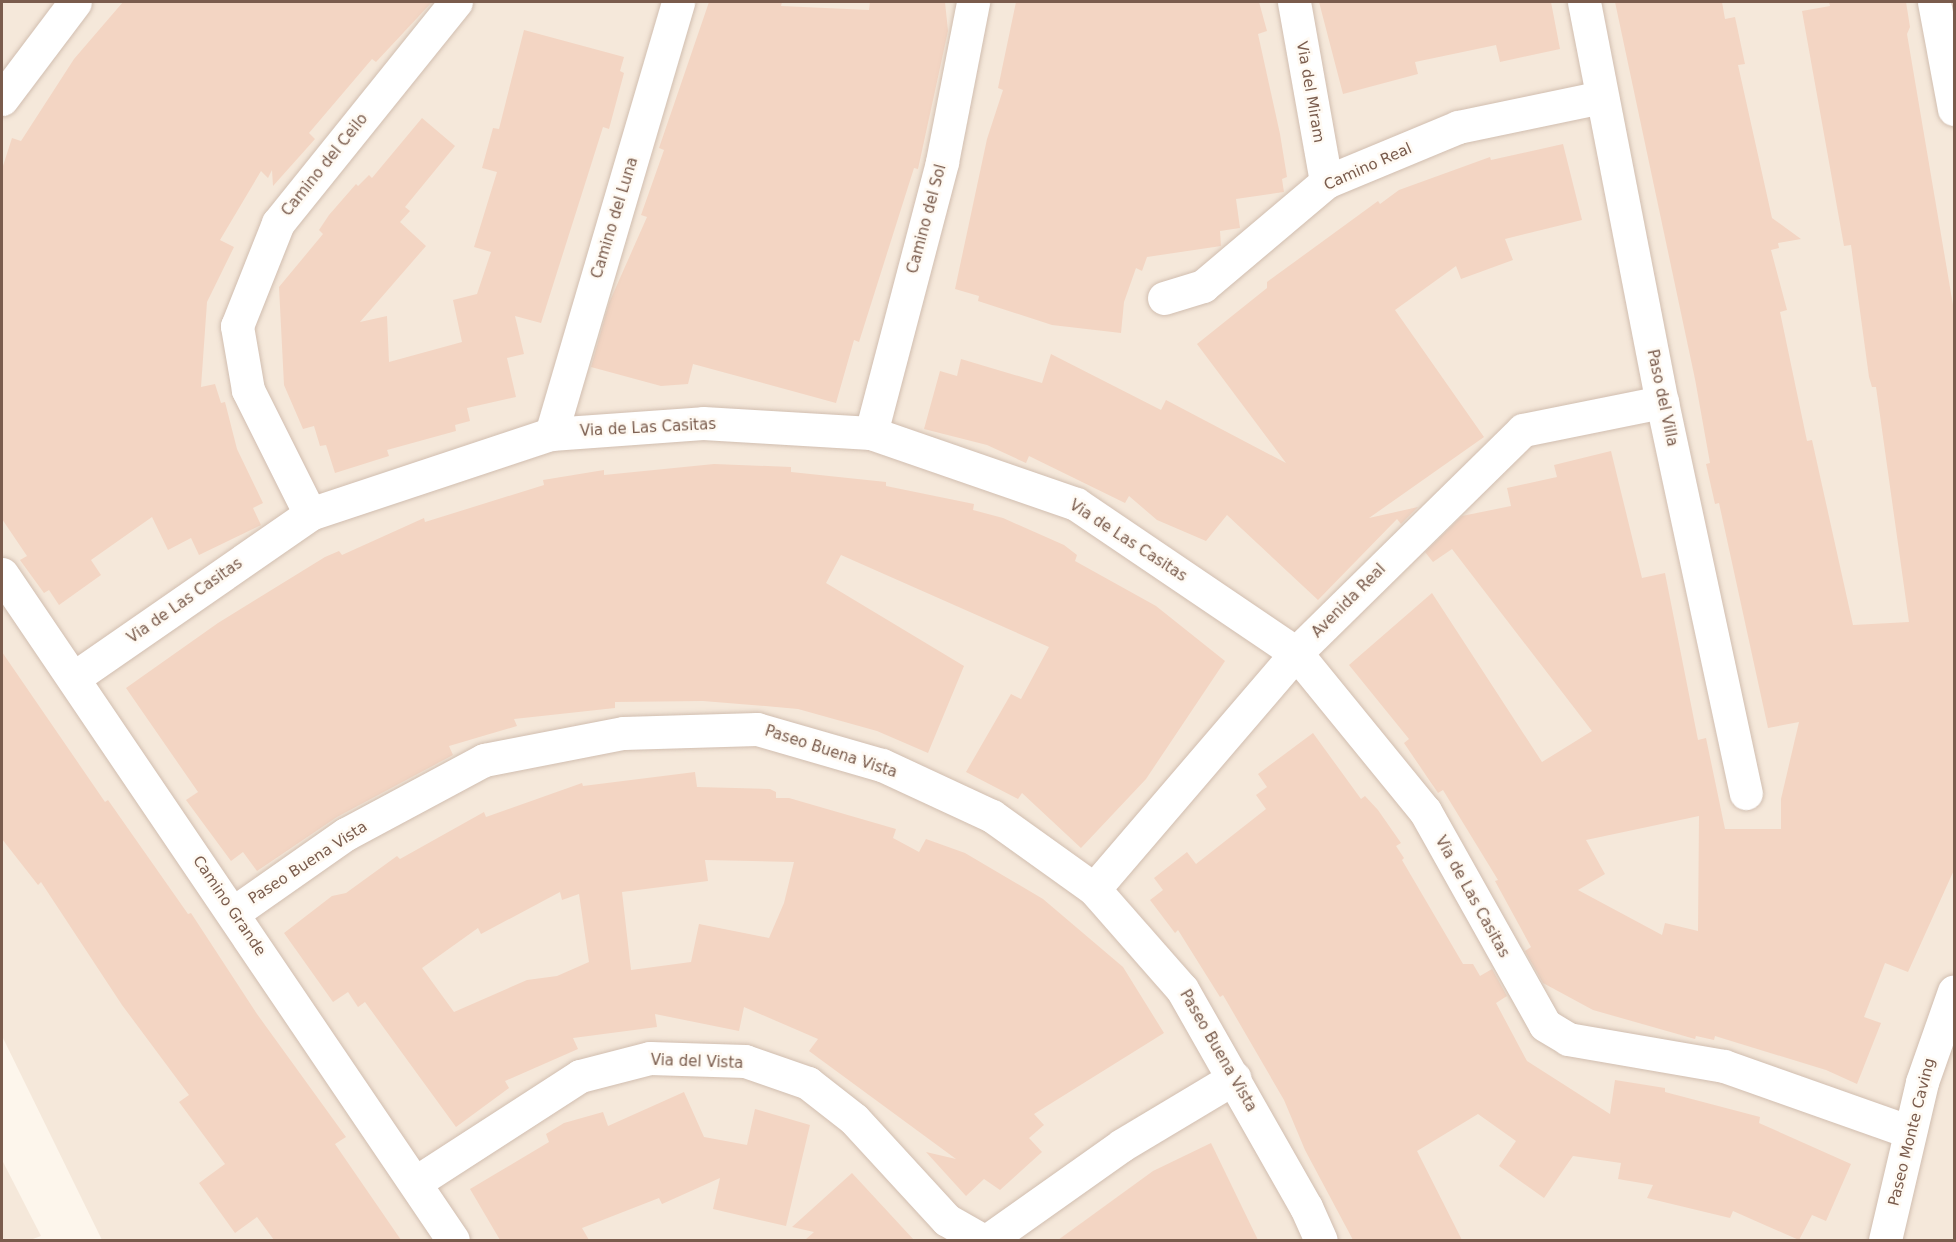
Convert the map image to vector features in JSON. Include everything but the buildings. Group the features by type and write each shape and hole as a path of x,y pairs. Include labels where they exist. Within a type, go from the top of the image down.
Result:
{"lane":[{"path":"2,99 75,2"},
{"name":"Camino del Ceilo","path":"310,514 248,390 237,326 278,223 456,2"},
{"name":"Camino del Luna","path":"551,434 678,2"},
{"name":"Camino del Sol","path":"871,433 942,162 973,2"},
{"name":"Via del Miram","path":"1294,2 1326,182"},
{"name":"Paso del Villa","path":"1584,2 1662,402 1746,793"},
{"path":"1934,2 1954,109"},
{"name":"Camino Real","path":"1164,298 1203,285 1326,182 1458,127 1602,97"},
{"name":"Avenida Real","path":"1094,889 1296,653 1523,430 1662,402"},
{"name":"Via de Las Casitas","path":"75,677 310,514 551,434 703,423 871,433 1076,504 1296,653 1425,811 1545,1025 1568,1039 1724,1066 1910,1132"},
{"name":"Camino Grande","path":"2,573 75,677 453,1240"},
{"name":"Paseo Buena Vista","path":"233,913 346,834 484,760 623,733 757,729 882,765 992,816 1094,889 1182,989 1234,1078 1321,1240"},
{"name":"Paseo Monte Caving","path":"1885,1240 1922,1082 1954,991"},
{"name":"Via del Vista","path":"416,1182 580,1076 650,1058 745,1062 808,1083 854,1119 947,1220 982,1240"},
{"path":"988,1240 1122,1145 1234,1078"}],"shaded area":[{"path":"2,2 1954,2 1954,1240 102,1240 2,1036"},
{"path":"2,1160 41,1236 30,1240 2,1240"}]}
